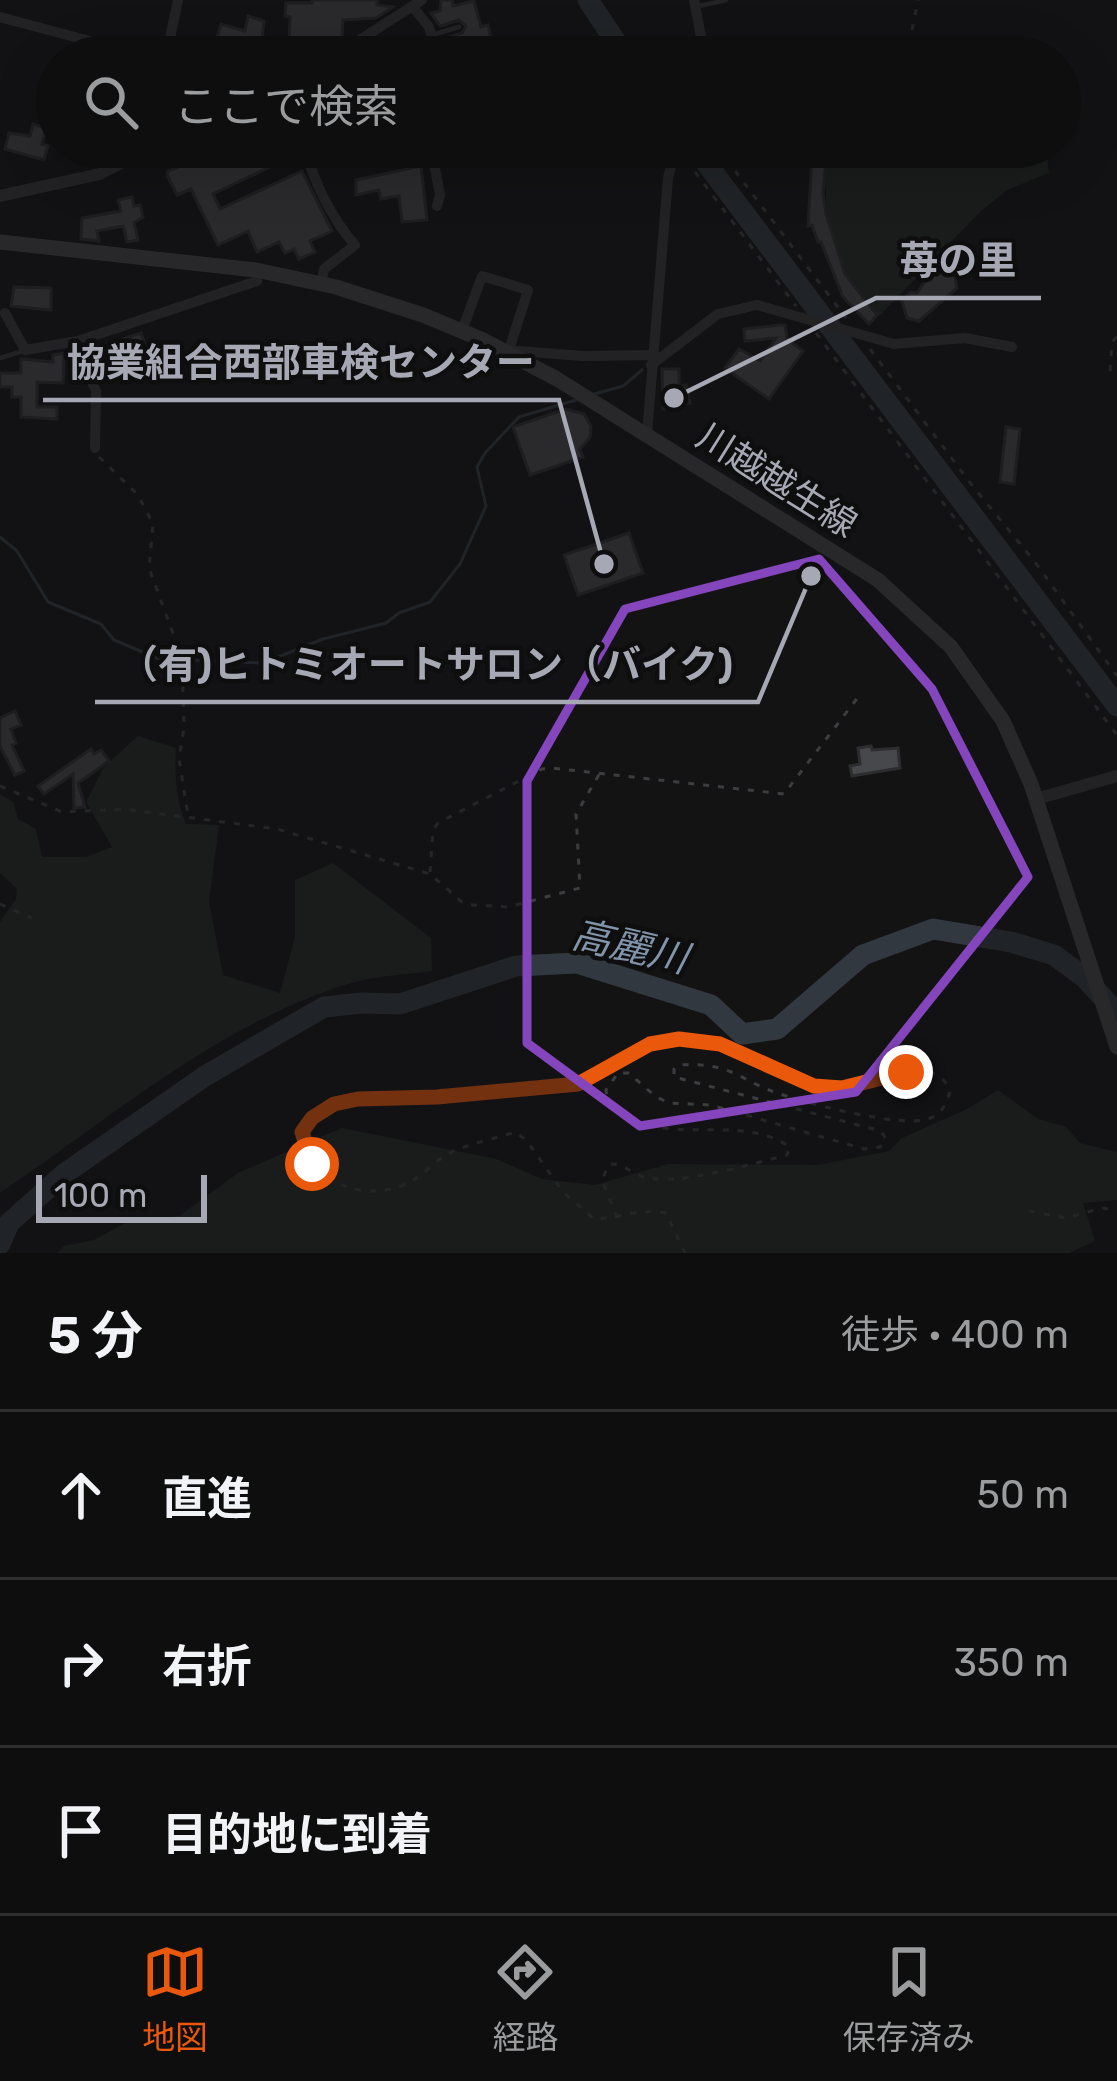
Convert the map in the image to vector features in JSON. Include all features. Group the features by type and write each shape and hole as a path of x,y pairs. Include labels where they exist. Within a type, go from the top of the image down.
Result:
{"main road":[{"name":"川越越生線","path":"0,242 256,270 398,306 462,331 506,350 647,434 907,602 972,672 1003,721 1036,800 1117,1047"}],"street":[{"path":"170,36 178,0"},
{"path":"395,0 414,6 432,35"},
{"path":"694,3 701,36"},
{"path":"366,36 414,6"},
{"path":"0,17 71,36"},
{"path":"0,196 111,168"},
{"path":"310,168 355,245 324,269 321,284"},
{"path":"435,168 437,206"},
{"path":"647,434 670,168"},
{"path":"2,311 25,350 74,342 257,281 256,270"},
{"path":"462,331 482,276 528,290 506,350 652,360 718,314 757,305 894,344 965,338 1012,347"},
{"path":"74,342 97,391 95,448"},
{"path":"1036,800 1117,776"}],"lane":[{"path":"694,3 726,0"},
{"path":"432,35 459,26"},
{"path":"0,358 25,350"}],"path":[{"path":"912,30 918,0"},
{"path":"694,168 1117,735"},
{"path":"733,168 1117,676"},
{"path":"1110,371 1112,341 1117,337"},
{"path":"95,448 99,458 138,495 153,524 149,568 182,658 184,728 179,759 188,817"},
{"path":"430,874 433,830 438,823 542,769 784,794 862,692"},
{"path":"0,785 62,812 102,808 278,830 430,874 462,902 508,907 575,892 581,882 576,814 600,772"},
{"path":"0,904 32,918"},
{"path":"617,1218 602,1180 609,1164 622,1164 645,1178 705,1175 787,1155 790,1148 757,1133 639,1124 608,1100 606,1090 618,1073 628,1073 670,1103 711,1105 864,1149 880,1147 886,1138 881,1131 674,1077 674,1069 703,1064 770,1090 862,1115 910,1121 941,1111 950,1090 937,1073 923,1071 842,1088 814,1086 720,1044 679,1039 650,1044 578,1084 334,1104 312,1118 302,1132 312,1164 330,1179 350,1189 377,1193 410,1183 451,1152 516,1132 563,1192 594,1219 617,1218 656,1210 666,1213 686,1253"},
{"path":"1029,1210 1066,1217 1113,1210"}],"highlighted area":[{"path":"819,559 932,689 1028,877 856,1092 640,1126 527,1043 527,781 625,609"}],"shaded area":[{"path":"827,168 1048,168 1049,173 1007,190 981,211 879,316 862,299 839,260 826,193"},
{"path":"138,736 176,748 176,787 186,824 219,825 209,902 223,975 280,993 295,937 295,880 333,863 431,938 432,971 352,983 249,1026 164,1078 0,1193 0,922 16,899 17,889 0,873 0,794 13,802 18,819 36,829 42,857 86,857 112,847 86,802 104,767"},
{"path":"998,1090 1038,1119 1066,1127 1080,1143 1117,1152 1117,1200 1083,1203 1095,1241 1069,1253 57,1253 129,1221 179,1216 238,1173 342,1128 496,1159 542,1179 595,1185 668,1164 818,1165 889,1151 902,1138"}],"building":[{"path":"377,0 377,5 393,7 376,18 343,20 342,36 289,36 286,3"},
{"path":"441,0 452,0 453,6 474,1 481,27 488,25 490,36 452,36 466,26 459,20 440,26 431,13 440,11"},
{"path":"248,16 264,21 263,36 217,36 221,24 245,31"},
{"path":"36,125 36,158 5,149 9,133 30,136"},
{"path":"268,168 213,194 220,209 302,171 332,231 310,241 315,252 299,259 294,249 285,253 279,242 257,252 248,231 218,245 191,189 177,195 168,171"},
{"path":"421,168 427,220 402,222 399,196 381,199 379,190 356,195 356,180"},
{"path":"811,168 825,168 826,214 845,274 877,315 869,324 843,297 821,242 812,225 808,226"},
{"path":"132,197 143,217 134,223 138,240 127,242 123,226 97,231 99,241 81,239 82,218 121,211 118,200"},
{"path":"943,264 953,267 957,288 919,321 907,318 902,301 911,292 917,293 933,269"},
{"path":"14,287 51,288 51,310 11,306"},
{"path":"785,325 787,339 803,351 769,399 725,368 739,349 760,361 776,338 745,341 744,329"},
{"path":"141,333 143,351 95,365 88,350"},
{"path":"64,353 63,383 37,382 37,407 57,407 57,419 21,417 21,397 12,397 12,387 0,387 0,373 21,373 21,359 53,362 53,355"},
{"path":"662,369 679,369 679,387 686,385 690,403 663,409"},
{"path":"566,409 584,414 591,426 590,437 580,449 583,457 530,475 513,427"},
{"path":"1006,427 1020,429 1014,484 1000,482"},
{"path":"629,533 643,573 578,595 564,555"},
{"path":"15,711 21,725 11,729 16,743 12,745 24,771 15,775 0,746 0,718"},
{"path":"871,746 872,750 898,748 900,768 852,776 850,766 860,764 858,748"},
{"path":"91,749 94,754 101,750 109,761 78,783 85,807 74,808 73,774 44,794 38,786"}],"waterway":[{"path":"588,0 612,36"},
{"path":"710,168 1117,706"},
{"path":"591,395 623,386 642,370"},
{"path":"0,537 17,551 48,602 101,624 114,640 169,663 263,663 323,639 386,623 430,602 460,564 486,506 477,467 485,453 519,417 576,400"},
{"name":"高麗川","path":"0,1244 9,1223 64,1174 205,1076 324,1007 400,1004 516,966 577,963 711,1005 742,1034 777,1029 863,955 933,929 1011,942 1054,955 1084,977 1117,1013"}],"place":[{"name":"苺の里","path":"674,398"},
{"name":"協業組合西部車検センター","path":"604,564"},
{"name":"（有)ヒトミオートサロン（バイク)","path":"811,576"}],"route":[{"path":"312,1164 302,1132 312,1118 334,1104 578,1084 650,1044 679,1039 720,1044 814,1086 842,1088 906,1072"}]}
